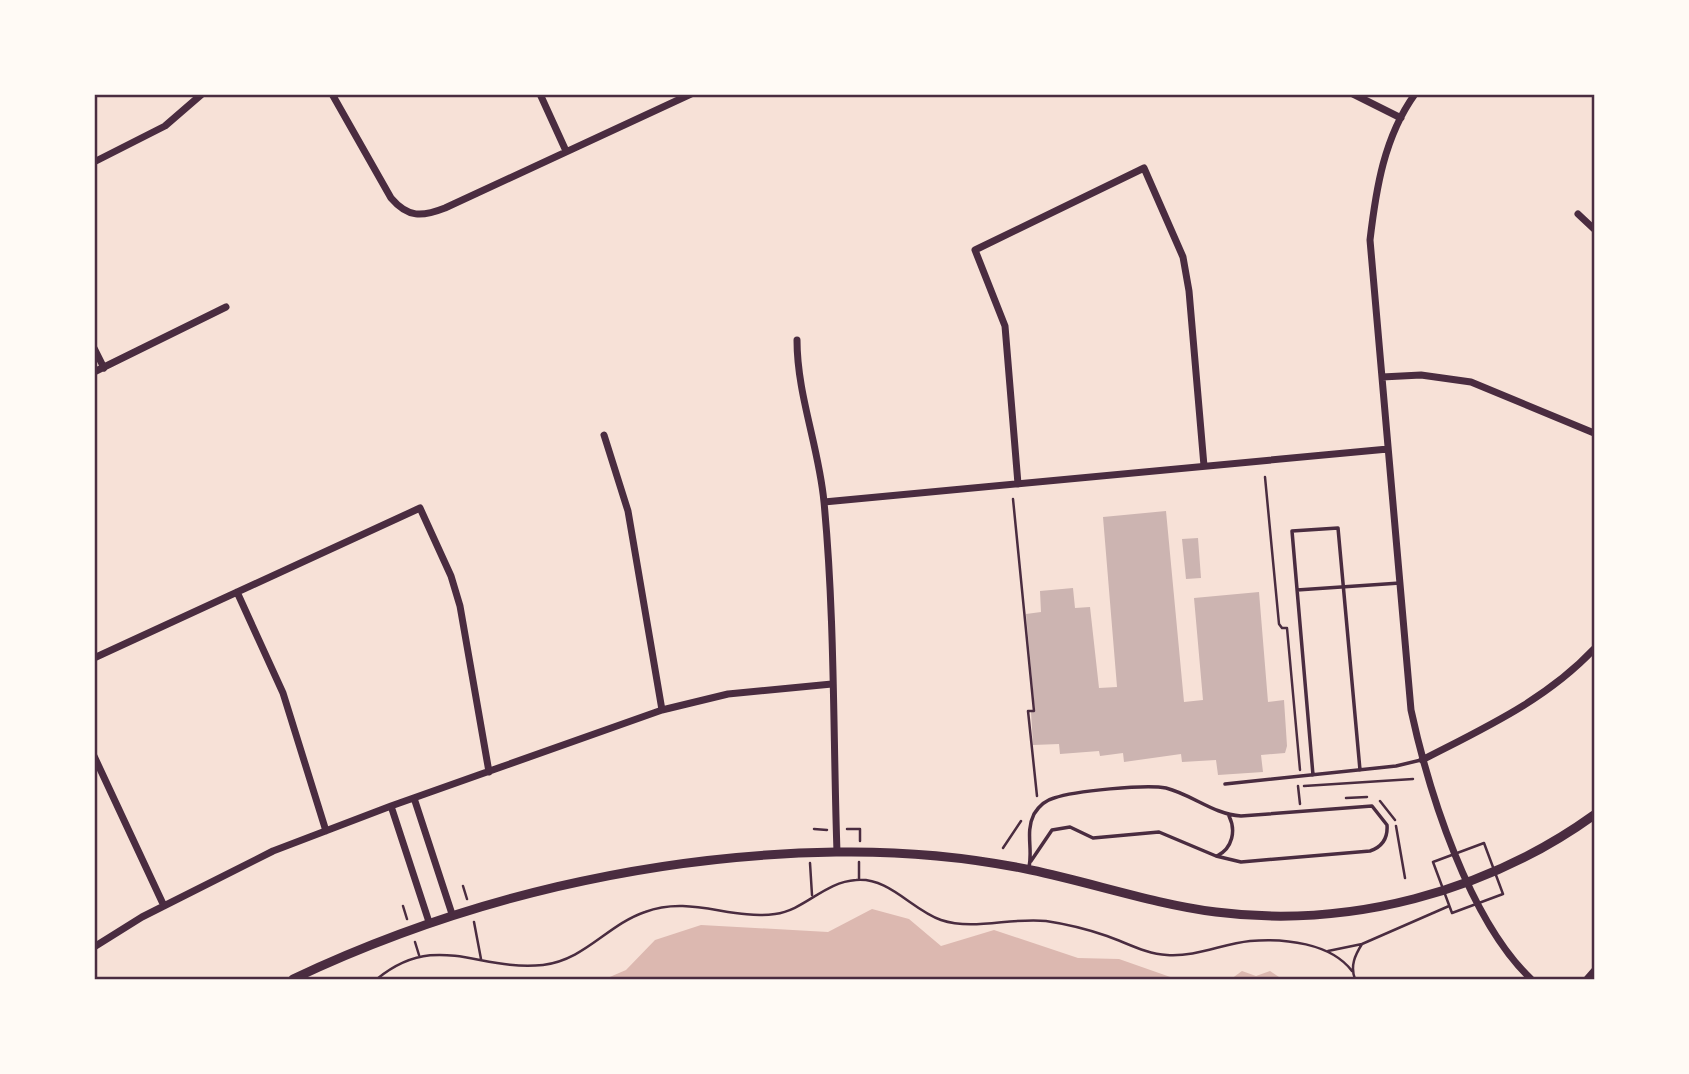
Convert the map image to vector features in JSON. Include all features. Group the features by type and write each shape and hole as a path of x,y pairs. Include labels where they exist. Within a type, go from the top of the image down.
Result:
{"street":[{"path":"94,162 165,126 202,94"},
{"path":"332,94 391,198 401,210 414,216 445,208 691,94"},
{"path":"540,94 566,151"},
{"path":"1353,94 1401,118"},
{"path":"1415,94 1401,118 1381,169 1370,240 1411,710 1422,760 1467,882 1482,915 1502,946 1531,979"},
{"path":"1018,484 1005,326 975,250 1144,168 1172,230 1185,269 1203,466"},
{"path":"1577,214 1594,229"},
{"path":"94,372 226,307"},
{"path":"797,340 797,374 816,442 824,502 836,852"},
{"path":"94,348 104,368"},
{"path":"1382,377 1420,375 1471,383 1594,433"},
{"path":"604,435 628,511 662,710"},
{"path":"824,502 1388,449"},
{"path":"94,658 420,508 460,606 489,772"},
{"path":"237,592 283,693 326,831"},
{"path":"1422,760 1539,697 1573,672 1594,649"},
{"path":"94,947 164,906 273,851 391,806 662,710 727,694 832,684"},
{"path":"94,756 164,906"},
{"path":"414,799 452,914"},
{"path":"391,806 429,922"},
{"path":"293,979 347,954 429,922 542,889 642,871 836,852 1030,865 1161,902 1217,912 1264,915 1353,911 1418,898 1467,882 1522,858 1594,815"},
{"path":"1587,979 1594,971"}],"lane":[{"path":"1314,775 1292,531 1338,528 1360,770"},
{"path":"1297,590 1400,583"},
{"path":"1226,784 1360,770 1422,760"},
{"path":"1159,787 1179,792 1229,816 1252,817 1372,806 1384,817 1387,832 1379,848 1370,851 1241,862 1216,856 1159,832 1093,838 1076,830 1061,828 1045,836 1030,865 1028,841 1034,814 1044,802 1062,796 1159,787"},
{"path":"1216,856 1222,854 1232,839 1229,816"}],"path":[{"path":"1265,477 1279,624 1282,628 1287,628 1301,776"},
{"path":"1013,499 1034,711 1028,712 1037,800"},
{"path":"1300,804 1298,786 1399,777 1413,779"},
{"path":"852,829 860,829 859,880"},
{"path":"377,979 395,965 419,955 455,955 520,965 558,962 588,950 628,919 647,911 688,904 738,915 776,914 789,911 823,889 859,880 895,891 927,914 956,924 1025,919 1057,923 1165,955 1204,952 1250,942 1278,941 1328,951 1344,961 1355,979"},
{"path":"1328,951 1362,944 1449,905"},
{"path":"1352,971 1362,944"}],"shaded area":[{"path":"872,909 909,919 941,946 994,930 1078,958 1119,959 1176,979 605,979 626,970 655,940 701,925 828,932"},
{"path":"1242,971 1256,976 1270,971 1282,979 1231,979"}],"building":[{"path":"1166,511 1184,702 1203,700 1194,598 1259,592 1268,702 1284,700 1287,746 1285,753 1261,755 1263,772 1218,775 1216,760 1182,762 1181,754 1124,762 1123,753 1100,756 1099,751 1060,754 1059,744 1033,745 1031,712 1035,712 1026,614 1041,612 1040,591 1073,588 1075,608 1090,607 1099,688 1117,687 1103,517"},
{"path":"1198,538 1201,578 1186,579 1182,539"}]}
